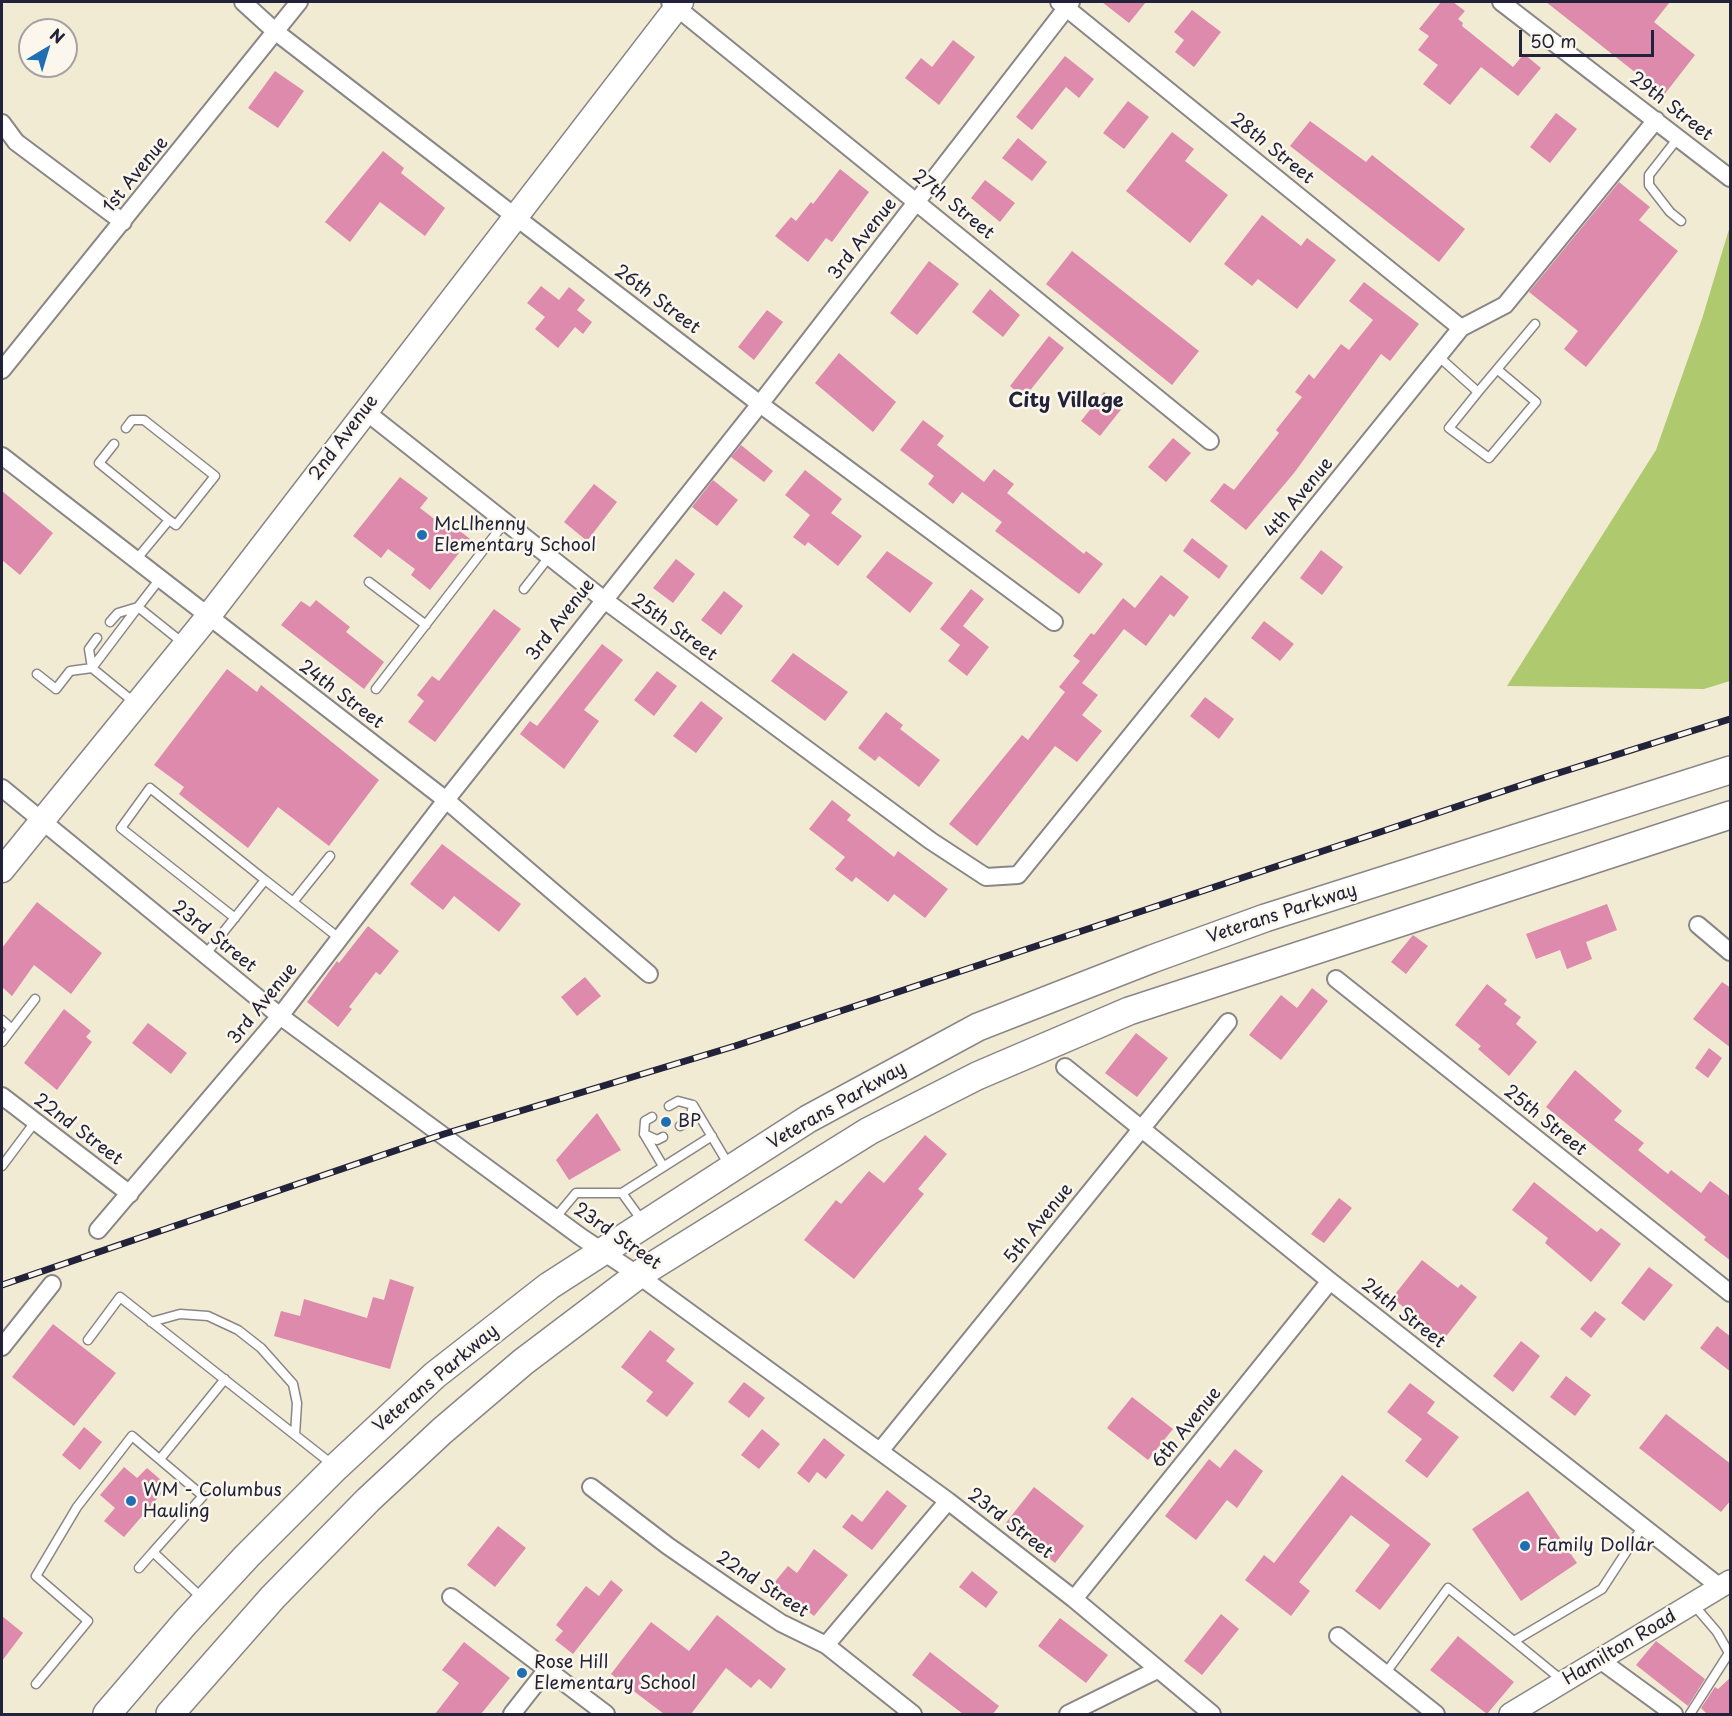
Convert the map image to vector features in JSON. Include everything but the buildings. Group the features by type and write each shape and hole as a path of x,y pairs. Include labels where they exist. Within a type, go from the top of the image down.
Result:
{"main road":[{"name":"2nd Avenue","path":"2,870 40,820 207,618 365,411 517,218 676,3"},
{"name":"Veterans Parkway","path":"107,1714 205,1601 336,1467 435,1375 549,1286 808,1119 978,1027 1152,958 1265,918 1731,770"},
{"name":"Veterans Parkway","path":"170,1714 273,1597 368,1500 442,1431 523,1362 638,1275 870,1131 977,1076 1129,1011 1731,815"}],"street":[{"name":"26th Street","path":"243,2 276,32 760,404 1054,622"},
{"name":"1st Avenue","path":"2,370 299,2"},
{"name":"29th Street","path":"1502,2 1731,178"},
{"name":"27th Street","path":"676,3 1210,441"},
{"name":"3rd Avenue","path":"98,1230 280,1016 603,599 760,404 1065,4"},
{"name":"28th Street","path":"1065,4 1461,328"},
{"name":"4th Avenue","path":"968,866 986,877 1018,875 1461,328 1505,305 1656,120"},
{"path":"2,123 16,142 123,222"},
{"name":"25th Street","path":"365,411 603,599 968,866"},
{"name":"24th Street","path":"2,456 207,618 446,800 649,974"},
{"name":"23rd Street","path":"2,788 280,1016 948,1501 1074,1599 1156,1670 1212,1714"},
{"path":"1698,925 1731,951"},
{"name":"25th Street","path":"1336,978 1731,1293"},
{"name":"5th Avenue","path":"880,1451 1228,1022"},
{"name":"24th Street","path":"1065,1067 1330,1281 1643,1526 1725,1584"},
{"name":"22nd Street","path":"2,1096 130,1194"},
{"name":"6th Avenue","path":"1074,1599 1330,1281"},
{"path":"2,1347 52,1284"},
{"name":"22nd Street","path":"591,1487 668,1546 736,1593 781,1623 826,1645 913,1714"},
{"path":"826,1645 948,1501"},
{"name":"Hamilton Road","path":"1510,1714 1725,1584"},
{"path":"451,1597 606,1714"},
{"path":"1338,1635 1436,1714"},
{"path":"1600,1660 1674,1714"},
{"path":"512,1714 548,1668"},
{"path":"1068,1714 1156,1670"}],"lane":[{"path":"1678,137 1649,175 1649,185 1670,212 1681,221"},
{"path":"1498,370 1536,402 1489,458 1449,428 1535,324"},
{"path":"1438,357 1478,392"},
{"path":"114,444 99,463 176,525 215,476 144,420 132,420 126,428"},
{"path":"135,561 169,520"},
{"path":"376,688 505,522"},
{"path":"524,589 549,557"},
{"path":"37,674 56,689 70,671 92,668 159,580"},
{"path":"369,582 426,625"},
{"path":"110,622 118,613 138,607"},
{"path":"138,607 185,645"},
{"path":"98,638 89,649 92,668 136,704"},
{"path":"235,918 121,828 150,788 339,938"},
{"path":"293,902 330,856"},
{"path":"205,955 265,880"},
{"path":"2,1042 35,999"},
{"path":"2,1020 12,1029"},
{"path":"669,1106 678,1101 693,1105 731,1168"},
{"path":"680,1126 690,1120 693,1105"},
{"path":"652,1117 645,1121 644,1134 663,1166"},
{"path":"2,1166 35,1122"},
{"path":"644,1134 657,1140 663,1137"},
{"path":"556,1217 576,1193 622,1193 712,1136"},
{"path":"622,1193 645,1225"},
{"path":"88,1340 120,1298 336,1467"},
{"path":"152,1322 180,1314 208,1316 238,1330 261,1348 293,1384 297,1403 295,1435"},
{"path":"160,1459 225,1380"},
{"path":"36,1684 88,1621 36,1576 77,1507 132,1436 203,1496 139,1568"},
{"path":"1514,1641 1602,1589 1643,1526"},
{"path":"153,1552 205,1601"},
{"path":"1386,1674 1448,1588 1564,1682"},
{"path":"1690,1714 1729,1653 1727,1645 1693,1604"}],"green space":[{"path":"1730,226 1730,681 1704,689 1507,686 1656,450 1702,319"}],"railway":[{"path":"2,1285 444,1134 735,1046 1549,776 1730,719"}],"place":[{"name":"McLlhenny Elementary School","path":"422,535"},
{"name":"BP","path":"666,1122"},
{"name":"WM - Columbus Hauling","path":"131,1501"},
{"name":"Family Dollar","path":"1525,1546"},
{"name":"Rose Hill Elementary School","path":"522,1673"}],"district":[{"name":"City Village","path":"1066,401"}]}
